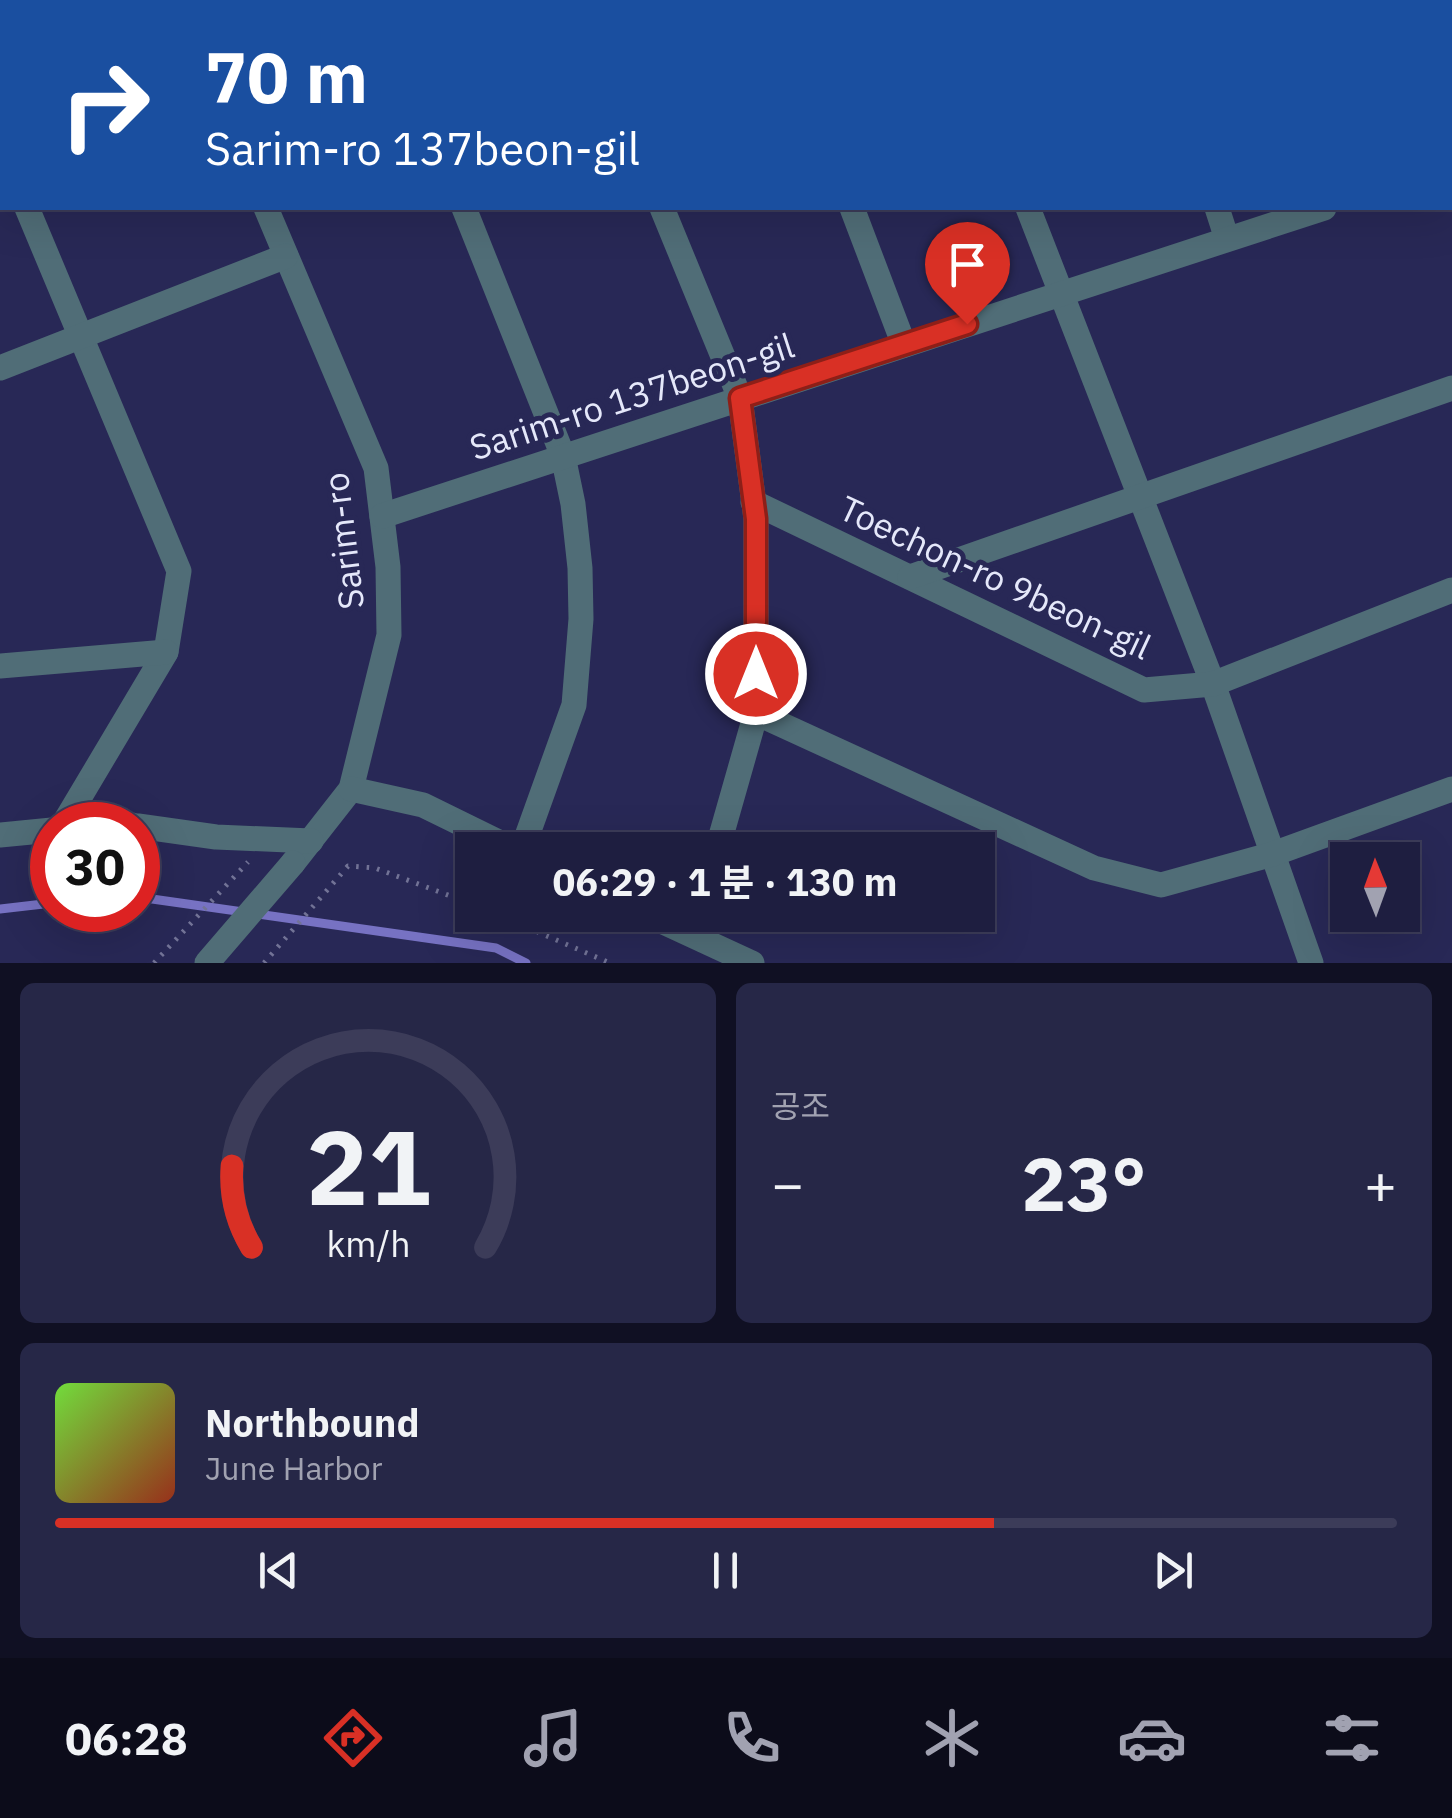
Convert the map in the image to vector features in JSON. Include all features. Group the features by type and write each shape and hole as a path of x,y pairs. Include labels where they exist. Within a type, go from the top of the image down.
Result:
{"street":[{"path":"28,210 180,571 166,652 77,802"},
{"name":"Sarim-ro","path":"207,963 312,841 350,789 389,635 388,567 376,468 267,210"},
{"path":"465,210 563,456 580,568 581,619 574,705 526,832"},
{"path":"663,210 740,398 756,519 756,712 722,832"},
{"path":"853,210 904,345"},
{"path":"1029,210 1213,684 1311,963"},
{"path":"1217,210 1227,239"},
{"name":"Sarim-ro 137beon-gil","path":"382,516 1318,210"},
{"path":"0,368 286,256"},
{"path":"910,577 1452,388"},
{"name":"Toechon-ro 9beon-gil","path":"753,502 1144,690 1213,684 1452,590"},
{"path":"2,661 166,652"},
{"path":"756,712 1094,868 1161,884 1272,854 1452,789"},
{"path":"350,789 423,805 481,832"},
{"path":"160,829 216,837 312,841"},
{"path":"0,835 30,832"},
{"path":"704,932 752,963"}],"path":[{"path":"154,963 254,856"},
{"path":"264,963 348,866 430,886 455,897"},
{"path":"538,932 610,963"}],"waterway":[{"path":"160,900 496,948 526,963"},
{"path":"0,909 30,906"}],"route":[{"path":"756,674 756,519 740,398 967,324"}]}
